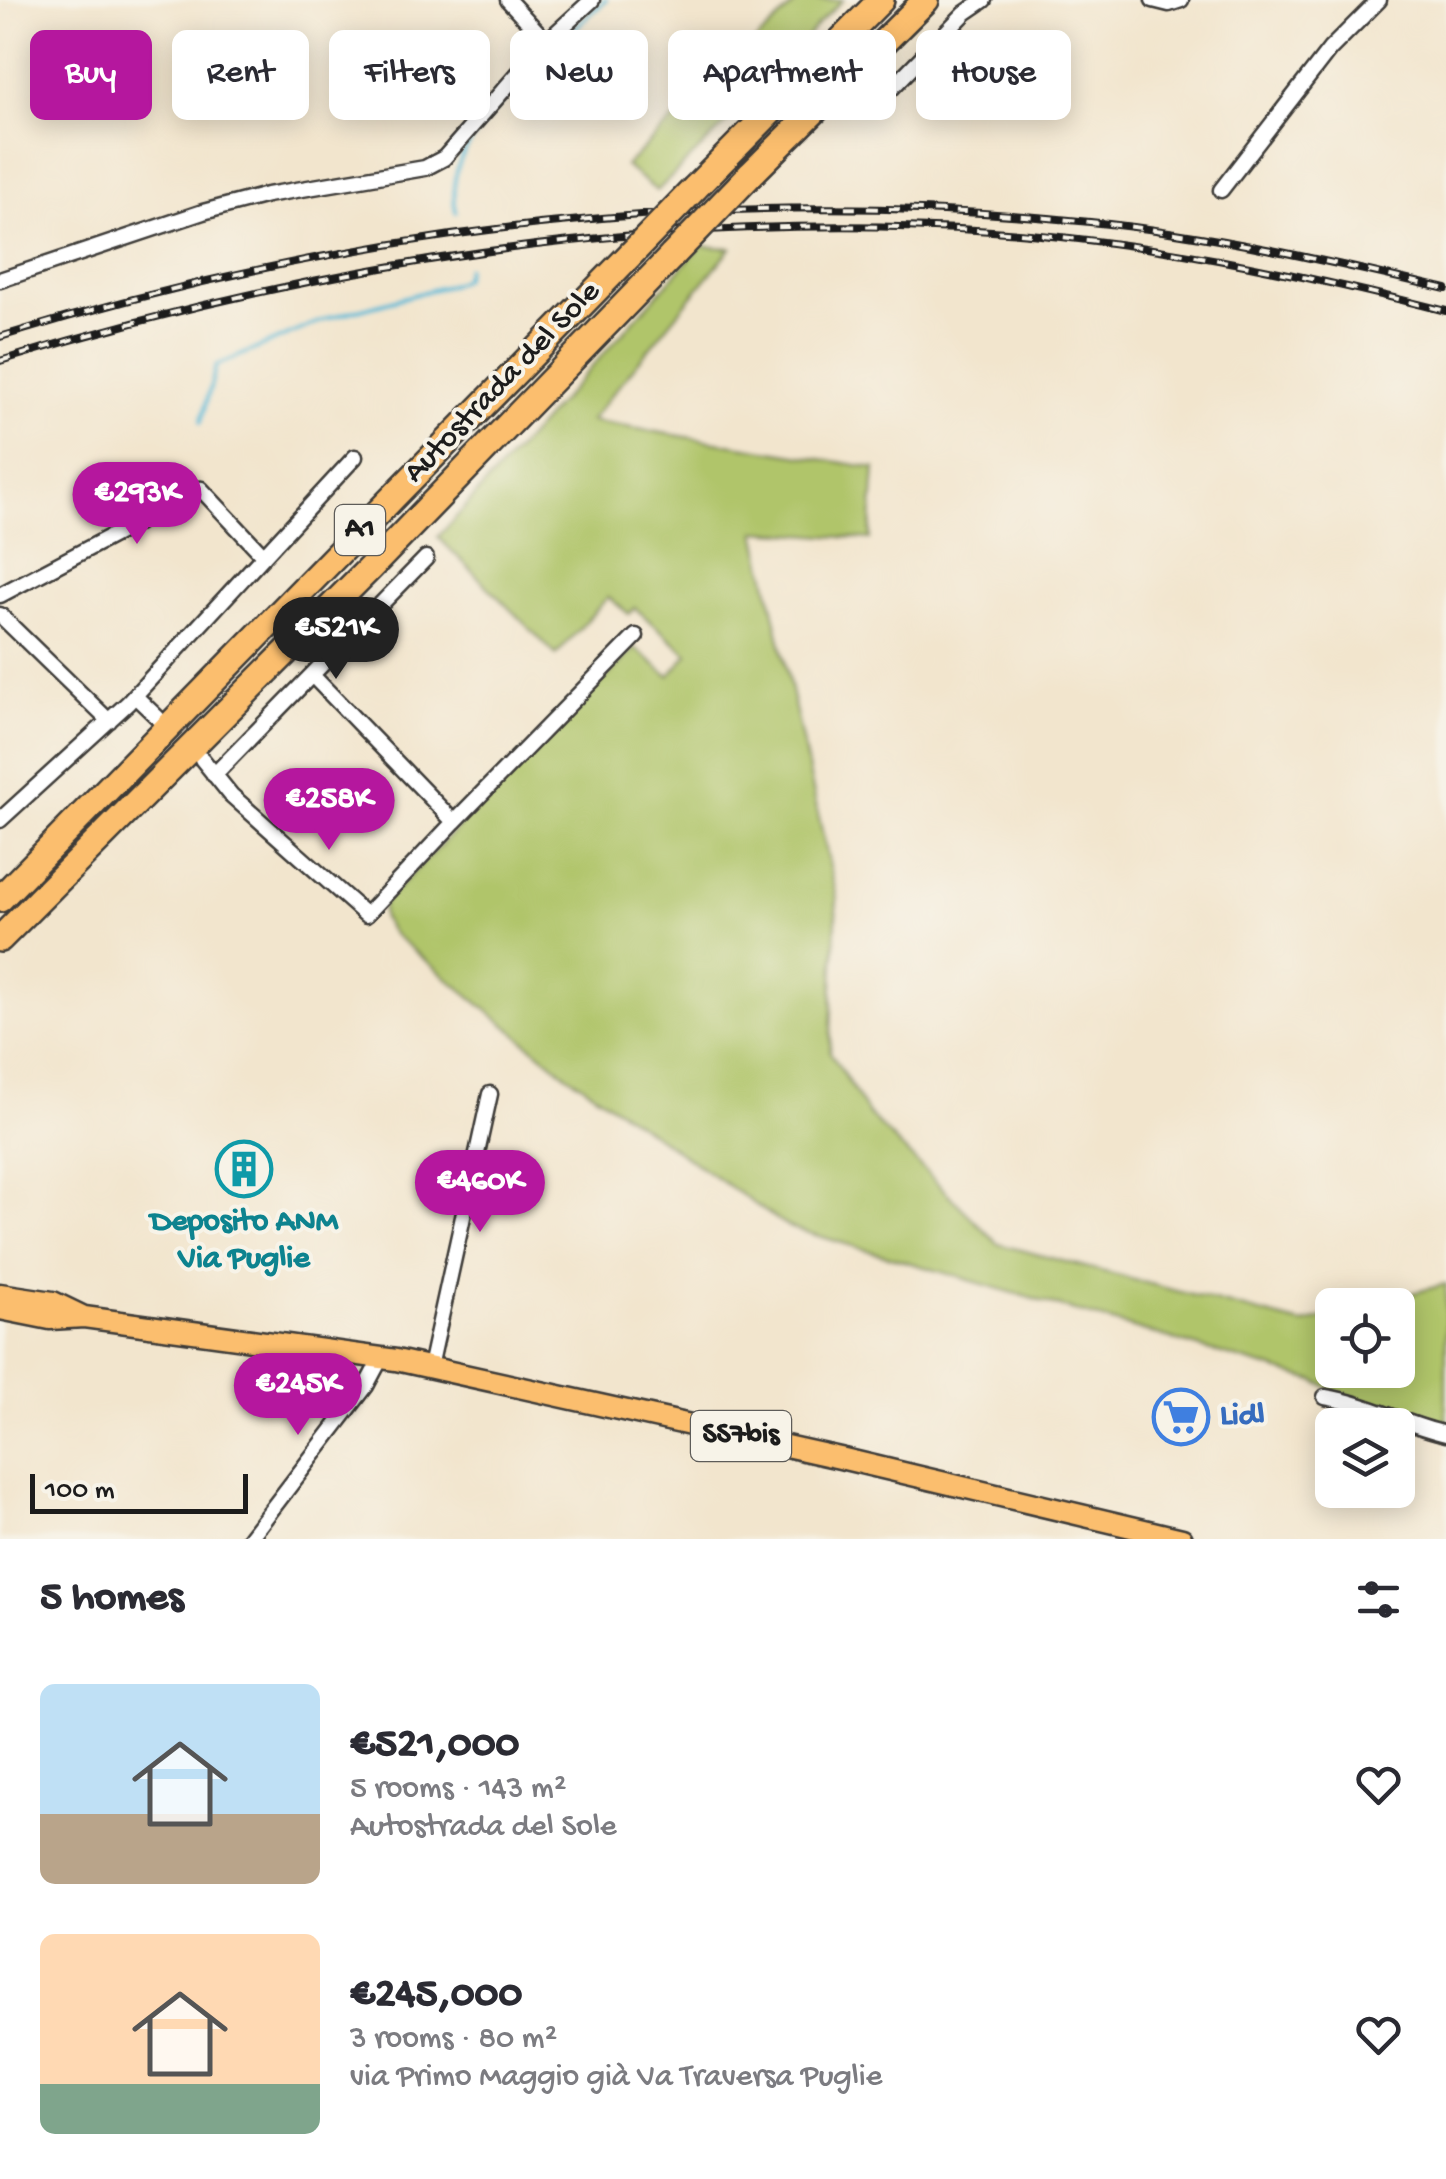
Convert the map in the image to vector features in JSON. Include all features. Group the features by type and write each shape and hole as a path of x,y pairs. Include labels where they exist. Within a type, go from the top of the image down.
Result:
{"highway":[{"name":"Autostrada del Sole","path":"0,898 882,0"},
{"name":"Autostrada del Sole","path":"0,939 926,0"},
{"path":"0,884 29,866"}],"main road":[{"name":"SS7bis","path":"0,1294 53,1302 84,1317"},
{"name":"SS7bis","path":"0,1310 50,1318 84,1317 430,1367 1182,1539"}],"street":[{"path":"508,0 535,30"},
{"path":"559,30 592,0"},
{"path":"896,84 965,13 984,0"},
{"path":"1152,0 1168,4 1181,0"},
{"path":"1221,190 1330,49 1379,0"},
{"path":"0,280 266,195 425,168 444,158 510,81"},
{"path":"0,820 135,696 355,457"},
{"path":"0,595 202,488 264,556"},
{"path":"214,775 426,558"},
{"path":"0,615 109,721"},
{"path":"202,759 231,795 366,916 636,636"},
{"path":"312,675 454,822"},
{"path":"135,696 158,718"},
{"path":"430,1367 490,1094"},
{"path":"249,1539 366,1386 381,1358"},
{"path":"1325,1398 1361,1403 1412,1426 1446,1434"}],"green space":[{"path":"799,0 843,0 813,30 768,30"},
{"path":"673,120 730,120 657,191 625,166"},
{"path":"701,246 731,248 590,421 875,468 870,539 756,531 837,899 830,1052 868,1114 998,1244 1302,1324 1315,1321 1315,1381 788,1227 562,1071 393,934 385,923 384,902 635,648 669,676 688,654 635,608 629,614 608,597 556,655 438,537"},
{"path":"1446,1284 1446,1428 1415,1421 1415,1408 1379,1408 1331,1388 1415,1388 1415,1293"}],"waterway":[{"path":"456,212 457,171 472,139 526,75 606,0"},
{"path":"201,422 216,366 328,318 450,285 463,279 467,268"}],"railway":[{"path":"0,337 133,299 403,242 539,224 814,208 952,211 1135,227 1224,241 1446,289"},
{"path":"0,361 121,326 366,271 490,251 740,229 866,226 992,231 1107,242 1277,272 1446,311"}],"place":[{"name":"Deposito ANM Via Puglie","path":"244,1169"},
{"name":"Lidl","path":"1181,1417"}]}
